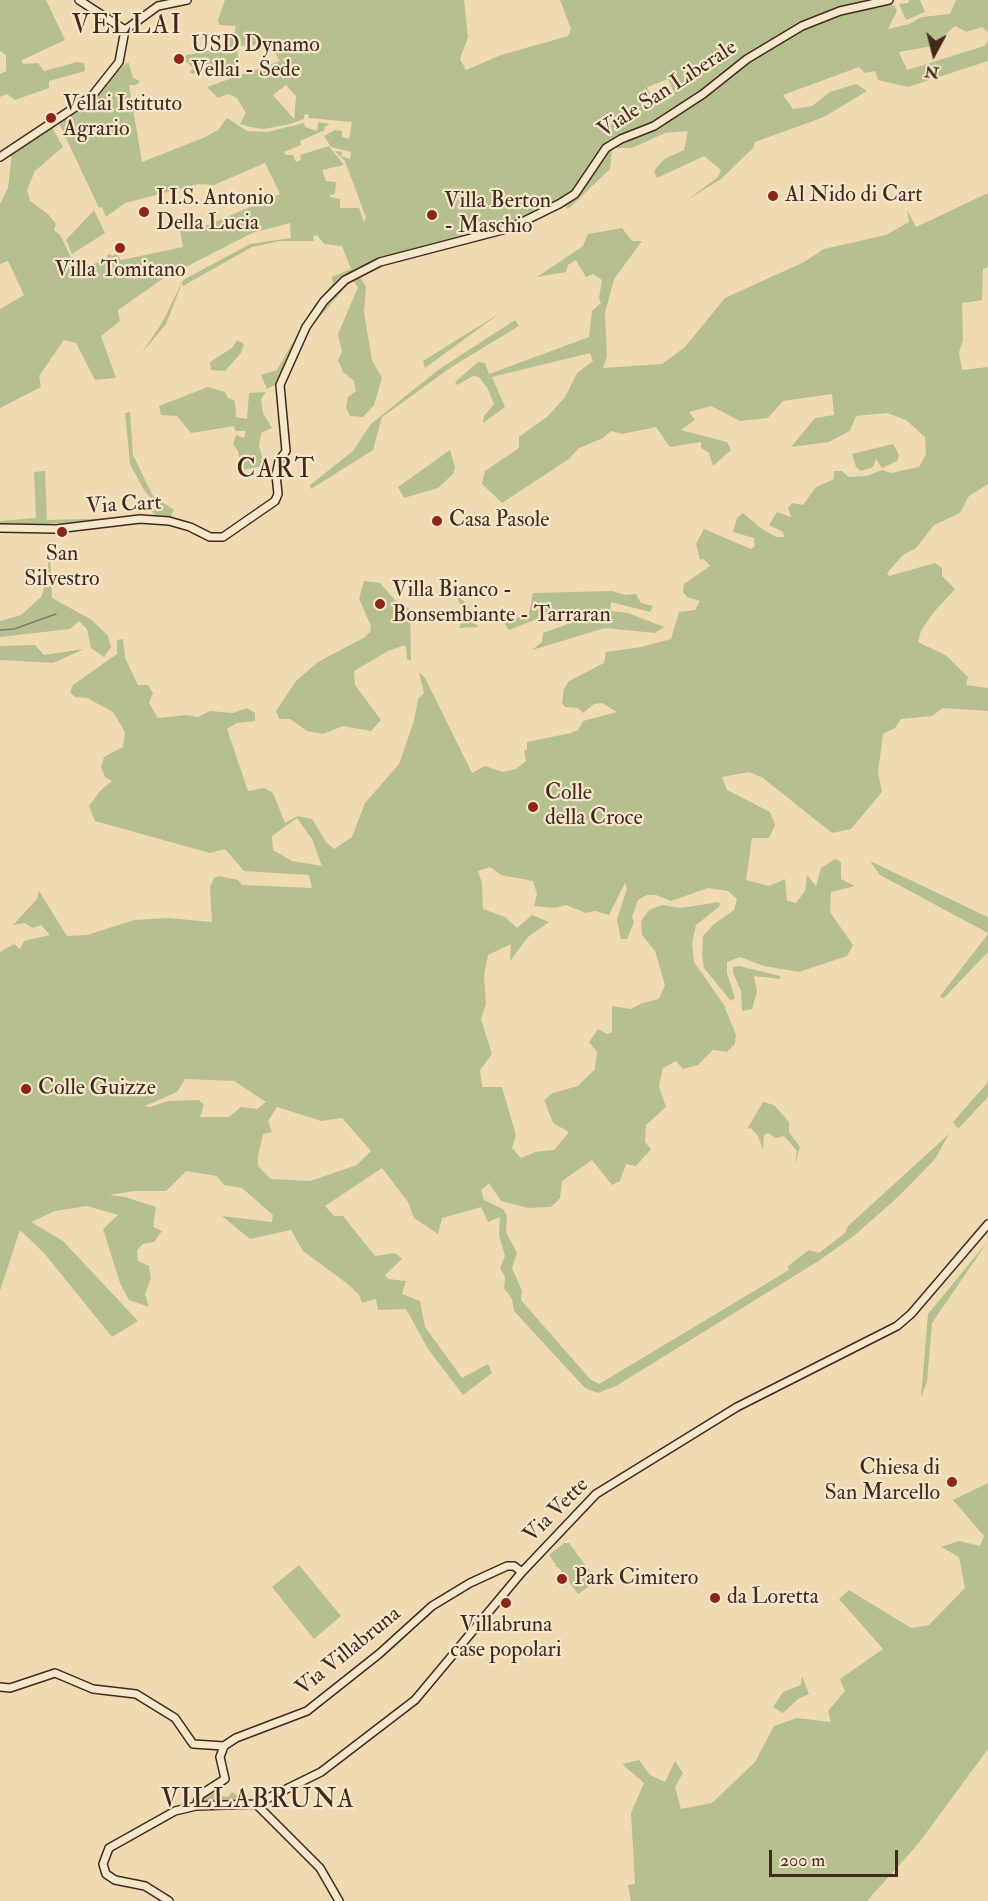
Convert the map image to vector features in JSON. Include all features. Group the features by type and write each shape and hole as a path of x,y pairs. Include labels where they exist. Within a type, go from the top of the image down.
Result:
{"street":[{"path":"79,0 125,30"},
{"path":"0,157 93,95 119,62 125,30 158,6 187,0"},
{"name":"Viale San Liberale","path":"380,262 510,228 559,204 575,194 606,148 621,138 654,126 703,93 747,59 802,26 840,11 889,0"},
{"name":"Via Cart","path":"0,528 56,529 140,519 169,521 190,527 210,537 223,537 251,520 275,501 278,494 276,475 279,461 286,451 280,386 306,327 324,301 345,280 380,262"},
{"name":"Via Vette","path":"196,1806 256,1804 321,1772 415,1700 522,1572 596,1494 737,1407 897,1326 911,1314 988,1224"},
{"name":"Via Villabruna","path":"224,1746 236,1738 307,1711 379,1654 432,1606 470,1583 507,1566 514,1566 522,1572"},
{"path":"0,1687 10,1688 55,1673 93,1689 136,1694 175,1718 194,1744 224,1746 220,1756 225,1779 200,1795 196,1806 175,1811 114,1843 104,1856 103,1867 109,1876 119,1881 145,1886 169,1901"},
{"path":"256,1804 320,1868 339,1901"}],"green space":[{"path":"0,0 46,0 65,40 22,60 23,64 38,63 44,71 77,62 84,63 85,71 49,81 49,88 15,100 7,94 0,97 0,74 6,71 6,55 0,51"},
{"path":"225,0 464,0 468,37 460,59 466,70 501,55 568,36 571,29 560,0 889,0 882,2 895,6 897,11 888,29 909,24 922,17 950,14 956,0 988,0 988,32 982,27 966,32 955,26 933,46 899,52 907,70 984,46 988,41 988,61 908,87 878,80 875,71 865,73 859,67 783,95 793,109 812,106 830,92 856,84 867,91 824,117 755,142 753,148 721,179 687,200 718,177 721,170 704,156 657,178 654,171 664,159 684,150 688,131 665,133 632,148 612,148 610,169 568,209 558,201 508,226 392,257 382,267 359,275 366,287 364,312 372,360 382,378 374,405 363,417 350,416 346,407 348,397 356,391 354,381 343,372 338,360 342,352 338,334 358,287 352,280 305,334 287,379 267,389 261,375 277,370 315,304 333,283 332,277 351,269 342,246 324,244 317,235 313,236 314,241 280,241 252,247 183,286 182,283 166,324 141,354 162,323 182,282 185,279 250,244 291,238 290,223 252,233 164,278 118,310 120,321 101,336 116,378 95,380 76,343 64,340 39,376 41,387 0,408 0,309 24,295 8,261 0,264 0,204 8,188 12,152 52,127 63,147 35,171 27,190 30,201 48,214 56,224 54,230 60,235 77,269 89,264 90,266 106,258 108,260 107,255 110,254 112,256 116,254 121,260 183,247 180,231 208,225 280,194 265,163 214,185 199,184 125,203 106,217 102,207 99,208 59,123 127,63 129,63 133,78 140,81 136,85 129,85 142,162 203,138 218,130 227,118 247,131 267,132 304,123 305,127 317,131 318,122 330,124 324,127 325,130 300,141 301,145 284,152 286,155 293,155 296,162 301,160 300,155 329,146 344,165 322,170 326,181 336,182 335,194 330,197 340,199 340,208 359,208 364,222 366,218 345,161 335,151 342,152 341,156 350,159 351,152 331,147 324,136 335,130 342,131 342,137 349,139 352,122 309,118 308,114 304,115 304,119 290,124 264,129 250,127 240,124 246,113 237,98 228,94 218,98 207,87 280,61 276,54 259,45 237,46 239,64 192,74 190,72 193,68 184,59 186,55 225,48 223,37 234,36 236,26 219,25 218,20","holes":["668,79 675,95 658,105 647,95 650,93 647,87","286,85 296,96 294,119 273,95"]},
{"path":"909,0 920,0 925,12 906,20 899,4 908,3"},
{"path":"988,194 988,267 983,269 982,300 962,303 963,340 959,352 962,370 988,367 988,484 969,496 960,513 934,525 916,548 903,555 887,573 889,576 935,563 942,568 942,576 955,589 933,613 921,631 918,642 947,656 968,677 966,685 988,688 988,711 943,708 932,716 901,719 895,728 883,734 878,773 882,792 851,829 832,833 763,778 749,772 722,777 727,790 770,812 775,825 769,838 752,838 746,880 769,886 785,879 787,901 796,903 805,891 807,875 816,886 821,868 835,859 841,862 841,879 855,886 831,892 830,912 853,945 847,956 799,972 764,966 740,957 727,962 727,973 735,998 731,1001 704,968 702,955 703,936 714,924 734,910 737,899 728,891 708,888 671,901 656,895 647,895 638,900 632,917 634,922 627,939 621,939 617,920 627,888 625,883 609,915 595,911 586,913 566,905 555,908 534,906 537,894 533,881 501,875 490,867 478,871 482,883 483,909 505,917 517,928 532,915 549,922 528,937 510,961 511,944 488,955 484,975 486,1004 481,1019 492,1054 480,1070 482,1087 502,1087 516,1135 512,1148 521,1158 535,1152 554,1150 569,1132 553,1123 544,1100 553,1093 578,1086 595,1069 597,1052 589,1042 598,1029 607,1034 612,1032 612,1006 631,1009 642,1003 659,999 665,985 655,951 642,935 641,921 649,910 662,905 681,908 719,902 720,906 696,925 692,943 694,962 724,1005 736,1035 735,1044 727,1052 713,1050 698,1065 683,1069 676,1061 663,1068 659,1086 666,1107 646,1125 645,1142 651,1149 636,1166 626,1164 620,1181 612,1185 592,1160 562,1181 560,1198 551,1207 528,1208 501,1201 489,1183 481,1190 484,1200 503,1209 507,1216 506,1232 517,1253 512,1268 522,1291 521,1300 590,1379 599,1384 789,1270 788,1266 809,1250 819,1253 845,1233 848,1226 949,1134 935,1159 899,1196 855,1235 820,1260 616,1386 598,1393 585,1388 514,1311 512,1299 504,1288 505,1277 500,1268 505,1256 499,1235 500,1217 488,1222 481,1207 442,1218 438,1234 414,1218 408,1202 382,1168 325,1206 334,1216 343,1216 375,1256 395,1253 402,1259 385,1275 388,1279 406,1281 402,1294 420,1301 425,1327 462,1378 488,1364 492,1373 463,1395 428,1349 406,1309 378,1310 376,1299 362,1303 359,1295 349,1285 303,1251 291,1230 250,1239 222,1216 272,1222 273,1215 242,1188 224,1185 217,1176 186,1171 166,1191 134,1191 109,1195 125,1197 156,1207 153,1227 162,1231 154,1242 143,1244 137,1250 138,1261 149,1266 151,1278 145,1294 149,1307 129,1300 120,1283 103,1229 118,1215 87,1206 55,1211 31,1222 63,1241 138,1321 112,1337 44,1253 20,1230 0,1291 0,952 14,944 20,949 24,941 50,935 41,925 33,928 25,923 13,925 37,899 39,891 67,936 87,935 134,920 168,918 212,922 210,887 214,878 219,876 238,880 242,885 312,888 309,875 244,871 225,849 210,853 95,821 89,806 100,791 112,781 105,777 101,767 104,757 123,747 125,732 113,712 87,698 75,697 70,692 73,685 117,654 117,640 123,639 125,658 138,685 148,685 153,693 149,703 158,718 187,715 198,717 210,711 233,713 247,708 255,713 255,721 237,723 227,729 248,791 264,788 273,793 285,823 298,816 312,819 326,842 334,849 352,837 365,803 399,764 414,721 418,699 424,693 419,672 425,678 472,773 485,766 503,772 516,769 526,761 524,751 527,749 527,742 571,733 578,730 583,721 617,712 602,703 594,704 583,713 578,708 565,707 562,703 564,689 569,681 604,663 606,652 641,647 671,639 679,612 695,610 700,601 687,597 683,592 684,584 710,566 704,559 700,560 696,544 704,529 751,549 755,546 754,538 733,532 737,518 743,513 762,529 776,537 784,537 783,532 769,525 777,512 791,517 788,508 792,503 803,505 816,487 834,479 834,471 842,471 849,477 867,476 882,470 891,473 919,467 926,454 925,437 906,420 887,413 856,416 850,431 829,442 791,447 815,418 834,415 832,394 783,401 768,418 740,421 711,406 689,412 695,420 681,430 727,442 731,450 713,466 709,453 701,448 701,442 670,447 656,427 622,434 611,431 603,438 579,448 569,459 502,503 482,484 485,471 519,448 519,437 548,416 565,397 577,373 593,361 590,353 492,377 505,407 483,423 484,416 494,404 488,389 479,377 473,376 457,385 455,382 478,362 485,363 489,374 589,337 592,311 601,303 599,298 602,280 593,274 586,277 576,260 568,265 566,272 537,277 583,246 588,234 622,228 632,241 642,241 614,279 605,313 607,357 603,368 662,364 685,347 725,298 804,262 824,249 886,235 909,222 907,210 916,227","holes":["297,818 312,839 322,866 292,861 273,850 272,836","185,1079 234,1081 266,1102 257,1109 241,1107 229,1117 200,1117 204,1105 199,1100 168,1101 150,1107 145,1106 177,1092","277,1107 321,1121 342,1118 371,1151 357,1165 310,1181 271,1179 258,1166 263,1134 272,1132 268,1121"]},
{"path":"94,210 105,233 72,254 66,240"},
{"path":"500,313 425,368 423,361"},
{"path":"515,320 519,326 453,366 382,417 373,450 311,489 310,485 353,451 371,424 438,370"},
{"path":"237,340 244,344 241,353 225,371 211,370 210,362 232,348"},
{"path":"208,387 225,392 228,398 235,401 236,417 247,419 249,393 266,392 261,399 263,413 272,428 261,433 259,446 263,460 259,467 241,470 238,451 233,444 236,435 244,438 247,424 245,431 235,431 234,426 191,433 177,416 161,415 159,406"},
{"path":"130,412 133,455 153,496 174,510 170,517 156,515 139,502 158,508 144,490 130,464 125,413"},
{"path":"893,444 899,455 897,461 882,468 876,459 873,467 861,471 856,467 852,454"},
{"path":"450,450 455,467 453,474 438,488 404,498 398,487"},
{"path":"45,471 47,520 122,518 46,524 33,533 0,532 0,521 36,518 34,472"},
{"path":"49,538 52,598 92,620 108,636 111,647 104,657 91,648 87,629 79,621 70,629 0,637 0,621 21,615 41,597 48,577"},
{"path":"364,581 380,583 395,600 410,609 411,661 407,659 406,646 402,646 388,651 354,671 355,685 381,720 371,731 343,726 323,734 307,731 290,719 279,719 276,711 296,681 318,662 365,637 370,632 371,626 359,599"},
{"path":"612,591 625,595 636,594 641,603 653,606 650,612 611,602 610,611 628,613 664,627 655,633 605,628 532,650 542,642 543,633 576,621 583,623 602,615 585,612 547,615 509,630 504,623 529,613 533,593"},
{"path":"456,594 468,605 472,620 478,627 459,628 465,616"},
{"path":"35,645 44,655 84,649 53,663 0,660 0,646"},
{"path":"870,861 988,917 988,933 880,875"},
{"path":"988,934 988,952 943,999 940,996"},
{"path":"739,966 780,976 780,979 754,976 757,991 752,1009 742,1011 741,991 733,973 733,967"},
{"path":"988,1082 988,1097 958,1129 953,1122"},
{"path":"763,1102 774,1105 789,1122 789,1132 800,1147 795,1165 797,1151 784,1136 776,1138 768,1133 764,1135 763,1150 758,1136 751,1128 747,1129"},
{"path":"988,1241 932,1323 927,1382 921,1397 928,1314"},
{"path":"988,1483 988,1749 918,1844 867,1901 631,1901 628,1885 635,1884 631,1813 644,1783 622,1764 639,1760 650,1775 665,1782 675,1761 683,1773 675,1787 681,1809 712,1803 755,1762 774,1726 797,1718 831,1722 828,1711 845,1691 840,1679 883,1649 839,1599 849,1590 911,1628 929,1625 965,1588 959,1557 941,1547 959,1541 980,1546 984,1536 953,1500"},
{"path":"564,1543 569,1543 597,1581 578,1594 549,1555"},
{"path":"299,1565 341,1616 314,1639 272,1587"},
{"path":"802,1676 809,1694 798,1699 783,1713 773,1707 783,1692 801,1685"},
{"path":"219,1787 213,1792 216,1795 228,1797 232,1792 238,1796 238,1801 199,1802 198,1799"}],"waterway":[{"path":"0,630 14,629 56,614"}],"place":[{"name":"USD Dynamo Vellai - Sede","path":"179,59"},
{"name":"Vellai Istituto Agrario","path":"51,118"},
{"name":"Al Nido di Cart","path":"773,196"},
{"name":"I.I.S. Antonio Della Lucia","path":"144,212"},
{"name":"Villa Berton - Maschio","path":"432,215"},
{"name":"Villa Tomitano","path":"120,248"},
{"name":"Casa Pasole","path":"437,521"},
{"name":"San Silvestro","path":"62,532"},
{"name":"Villa Bianco - Bonsembiante - Tarraran","path":"380,604"},
{"name":"Colle della Croce","path":"533,807"},
{"name":"Colle Guizze","path":"26,1089"},
{"name":"Chiesa di San Marcello","path":"952,1482"},
{"name":"Park Cimitero","path":"562,1579"},
{"name":"da Loretta","path":"715,1598"},
{"name":"Villabruna case popolari","path":"506,1603"}],"district":[{"name":"VELLAI","path":"127,27"},
{"name":"CART","path":"276,471"},
{"name":"VILLABRUNA","path":"258,1801"}]}
